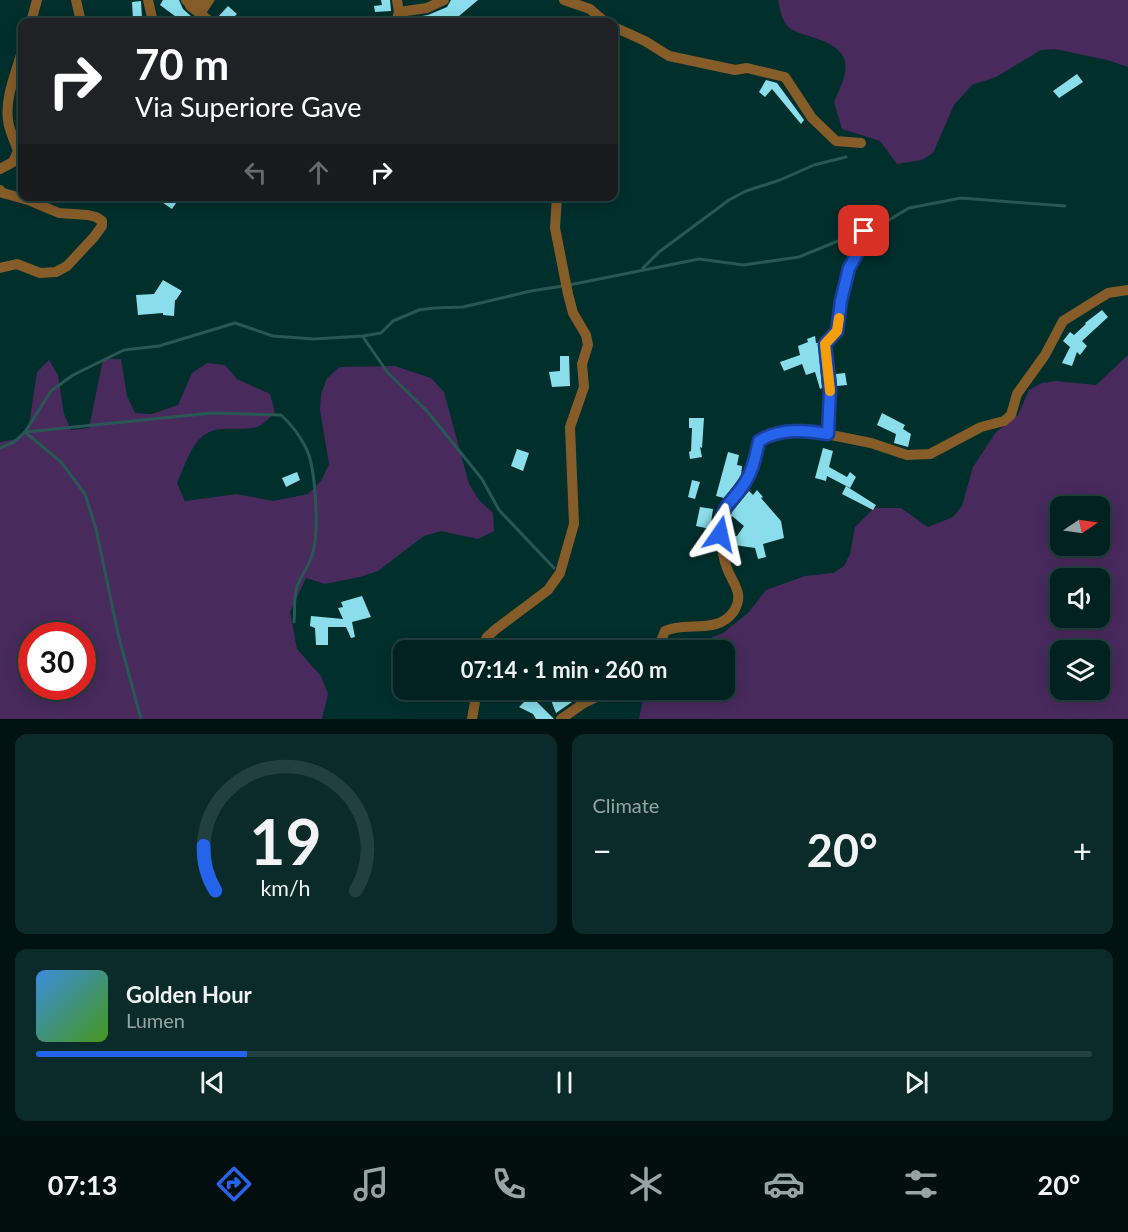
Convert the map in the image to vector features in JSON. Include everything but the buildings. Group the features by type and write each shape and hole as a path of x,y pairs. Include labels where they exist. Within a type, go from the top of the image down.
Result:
{"street":[{"path":"32,18 37,0"},
{"path":"76,0 80,18"},
{"path":"148,0 152,18"},
{"path":"185,0 199,8 204,0"},
{"path":"185,0 206,18"},
{"path":"397,0 398,17 444,0"},
{"path":"564,0 590,9 600,18"},
{"path":"618,29 645,41 669,56 735,70 754,69 785,77 812,118 836,141 861,143"},
{"path":"0,169 13,162 18,151 10,131 8,110 18,66"},
{"path":"0,190 9,196 18,198"},
{"path":"0,268 17,264 40,273 56,272 67,266 102,226 100,219 88,215 59,213 30,201"},
{"path":"486,640 511,617 548,590 560,573 574,524 570,427 584,387 582,364 588,345 586,335 573,314 561,260 555,228 557,201"},
{"path":"828,434 830,390 825,344 837,331 849,268 858,252 864,231"},
{"path":"661,640 665,631 675,626 705,626 722,622 734,612 738,599 736,584 727,570 720,534 720,521 724,507 749,477 759,441 767,436 801,429 871,443 907,455 930,454 981,427 1004,421 1011,415 1017,394 1045,355 1062,321 1108,293 1128,290"},
{"path":"472,719 475,700"},
{"path":"561,719 590,700"}],"lane":[{"path":"207,18 212,0"}],"shaded area":[{"path":"778,0 1128,0 1128,67 1055,49 1041,50 996,77 972,85 954,105 933,153 922,160 897,164 880,141 842,129 834,102 845,73 844,57 830,45 791,29 785,23"},
{"path":"1128,355 1128,719 639,719 643,700 735,700 735,640 706,640 723,633 749,612 766,590 805,576 833,573 844,566 850,554 855,527 874,508 901,508 928,527 953,517 962,506 973,467 996,432 1018,415 1029,390 1042,383 1056,381 1096,385"},
{"path":"103,359 121,359 127,396 135,413 152,414 178,405 192,373 207,363 225,365 237,379 270,394 275,412 263,424 254,428 219,429 206,434 196,443 188,456 177,483 185,501 237,494 273,501 308,494 321,481 329,464 320,410 321,394 327,378 340,367 395,366 431,378 444,392 469,484 479,500 493,513 494,531 478,539 441,531 424,536 378,571 325,584 306,578 290,612 297,649 321,676 328,694 322,719 0,719 0,442 16,439 29,425 37,372 49,360 58,375 64,414 71,430 89,428"}],"waterway":[{"path":"643,268 659,252 729,200 746,191 780,180 814,165 846,157"},
{"path":"866,230 909,208 961,198 1065,206"},
{"path":"569,285 699,259 744,265 799,257 860,232"},
{"path":"0,448 14,442 25,432 51,391 73,375 124,350 159,346 235,323 273,336 314,339 363,336 381,333 393,321 419,310 463,307 563,286"},
{"path":"363,337 388,373 427,411 482,479 499,510 554,568"},
{"path":"25,432 212,413 281,415 295,430 306,448 316,499 315,542 312,557 296,590 294,622"},
{"path":"25,432 61,462 85,494 96,529 119,638 141,719"}],"slow traffic":[{"path":"830,391 825,344 837,331 839,318"}],"route":[{"path":"720,534 720,521 724,507 749,477 759,441 767,436 801,429 828,434 830,390 825,344 837,331 849,268 858,252 864,231"}]}
